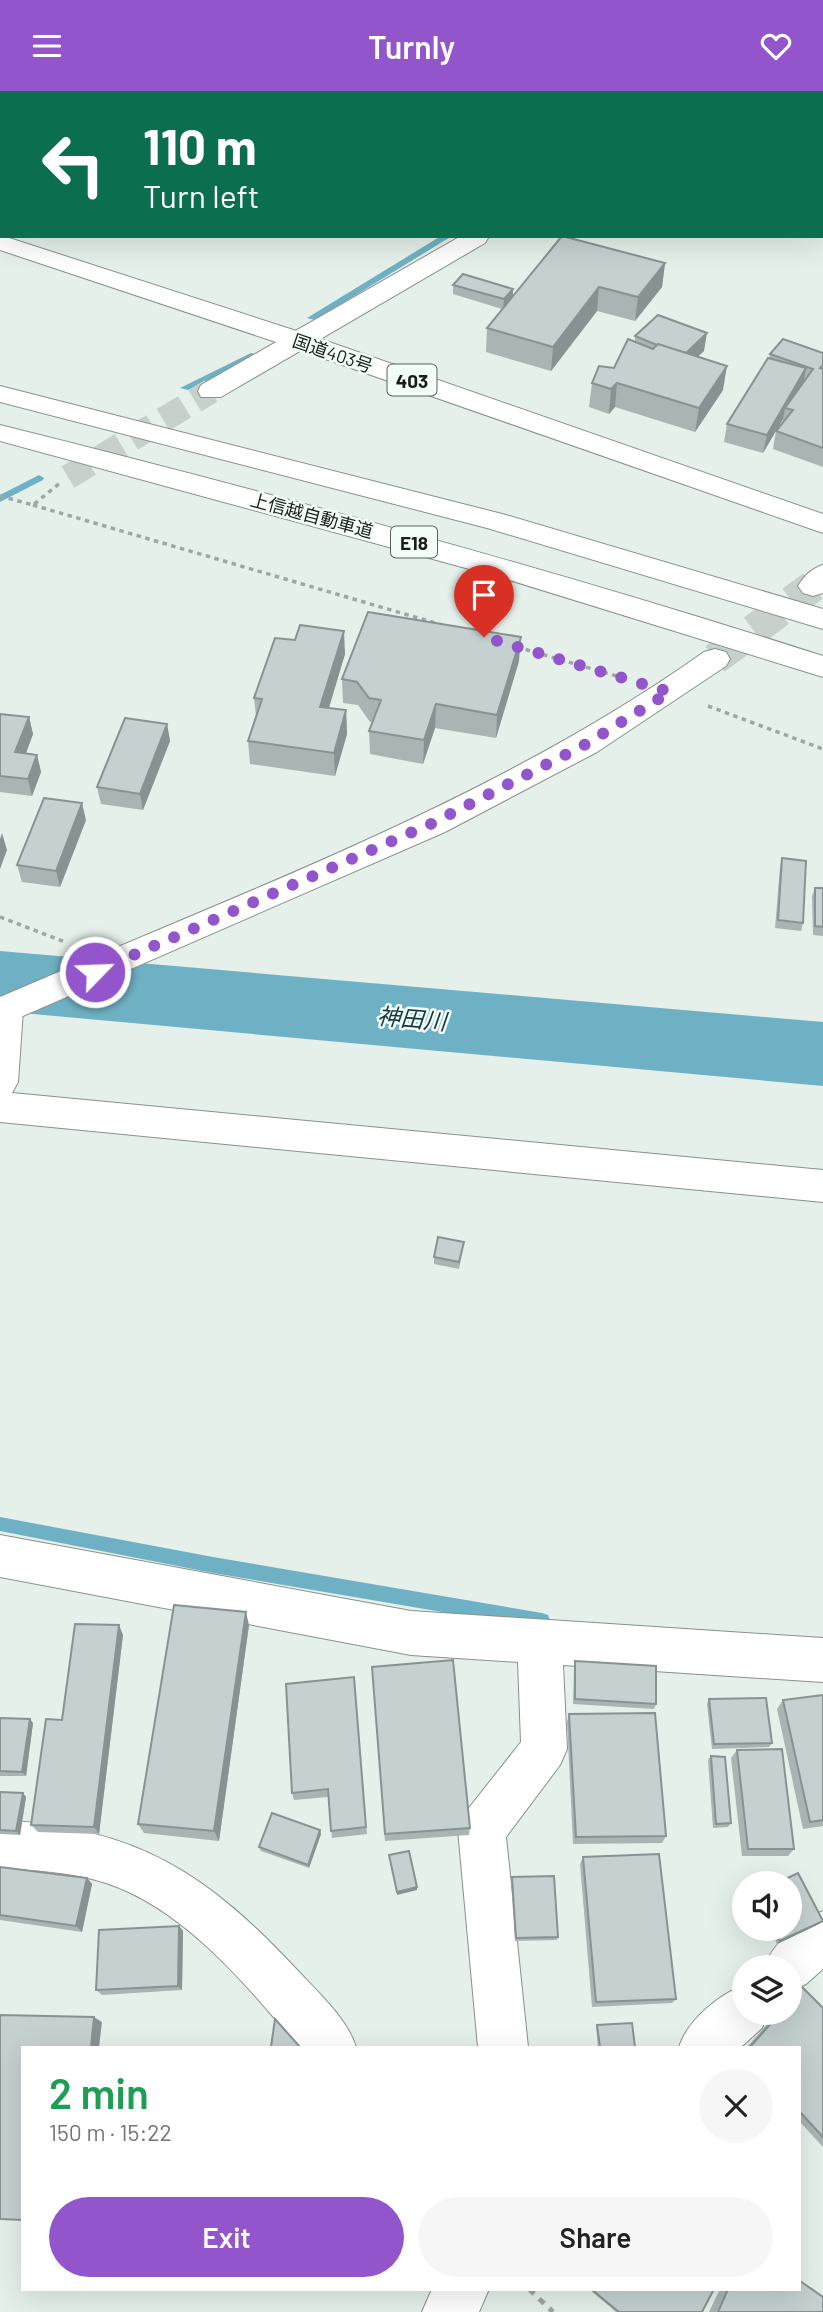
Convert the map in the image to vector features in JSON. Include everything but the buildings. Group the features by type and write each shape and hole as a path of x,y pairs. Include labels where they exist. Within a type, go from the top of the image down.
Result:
{"main road":[{"path":"211,391 473,238"},
{"name":"国道403号","path":"0,242 300,341 823,524"},
{"path":"0,382 124,411 345,472 496,521"},
{"name":"上信越自動車道","path":"0,394 496,521 823,619"},
{"name":"上信越自動車道","path":"0,433 437,548 684,621 823,667"},
{"path":"0,1082 2,1011 433,823 586,744 670,692 715,659"},
{"path":"0,1107 823,1186"},
{"path":"0,1556 411,1633 823,1660"},
{"path":"503,2046 482,1830 544,1749 540,1641"},
{"path":"0,1844 44,1846 115,1862 182,1897 274,1979 330,2046"},
{"path":"802,1955 823,1936"},
{"path":"705,2046 732,2021"},
{"path":"449,2312 461,2291"}],"path":[{"path":"33,505 68,477"},
{"path":"0,496 444,626"},
{"path":"510,645 670,692 823,748"},
{"path":"0,917 105,968"},
{"path":"531,2291 553,2312"}],"waterway":[{"path":"312,318 445,238"},
{"path":"185,388 254,355"},
{"path":"0,499 39,478"},
{"name":"神田川","path":"0,981 823,1054"},
{"path":"0,1524 213,1565 542,1621"}],"tunnel":[{"path":"68,477 211,391"},
{"path":"715,659 813,586"}],"route":[{"path":"95,972 433,823 586,744 670,692 484,637"}]}
